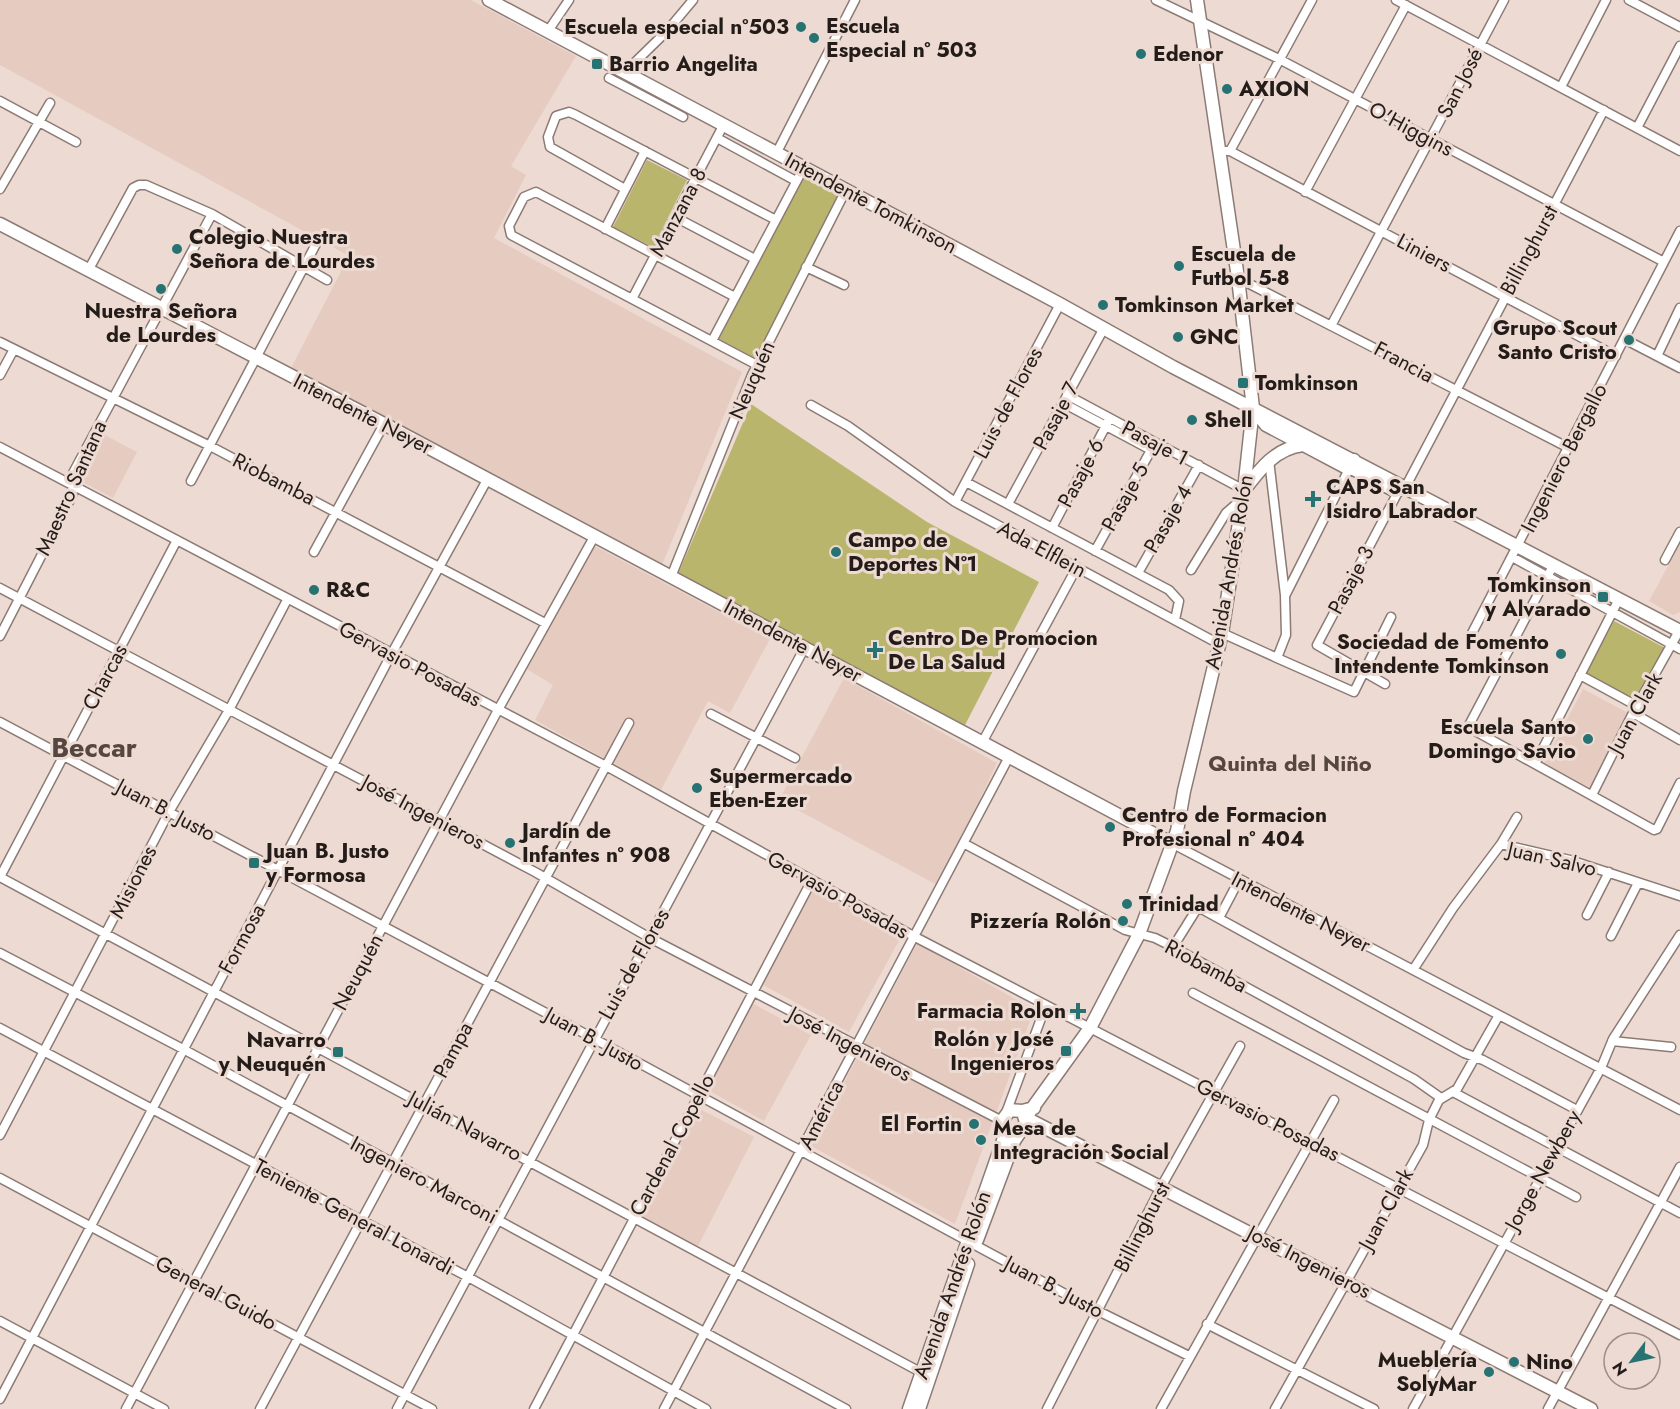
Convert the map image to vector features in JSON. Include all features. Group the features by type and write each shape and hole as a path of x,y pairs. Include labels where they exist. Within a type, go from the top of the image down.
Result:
{"street":[{"name":"Intendente Tomkinson","path":"489,0 548,31 616,72 777,152 1401,490 1519,546 1680,631"},
{"path":"548,31 569,0"},
{"path":"599,77 616,72 667,31 693,0"},
{"path":"777,152 855,0"},
{"name":"O'Higgins","path":"1156,0 1279,59 1664,262"},
{"name":"Avenida Andrés Rolón","path":"920,1408 925,1375 972,1242 1027,1113 1090,1028 1139,934 1173,844 1221,638 1243,495 1253,408 1225,151 1197,0"},
{"path":"1225,151 1312,0"},
{"path":"1396,0 1680,151"},
{"name":"San José","path":"1332,324 1383,232 1504,0"},
{"path":"1560,87 1606,0"},
{"path":"1629,0 1680,27"},
{"path":"1305,192 1406,5"},
{"path":"1637,128 1680,46"},
{"path":"616,72 683,117"},
{"path":"0,101 76,142"},
{"path":"0,189 50,103"},
{"name":"Billinghurst","path":"1401,490 1604,110"},
{"path":"626,189 550,147 548,137 558,115 569,112 776,220"},
{"name":"Manzana 8","path":"632,299 724,124"},
{"path":"717,138 796,181"},
{"path":"605,229 645,151"},
{"name":"Liniers","path":"1225,151 1616,356"},
{"path":"712,341 804,167"},
{"path":"89,269 133,188 139,184 212,214 327,280"},
{"name":"Neuquén","path":"671,577 757,365 846,190"},
{"path":"735,297 536,192 524,197 508,226 508,232 757,365"},
{"name":"Maestro Santana","path":"0,636 72,496 71,485 74,472 212,214"},
{"path":"675,217 755,259"},
{"name":"Intendente Neyer","path":"0,224 163,307 257,360 384,424 1010,755 1239,880 1680,1110"},
{"name":"Ingeniero Bergallo","path":"1471,634 1626,340 1680,231"},
{"path":"191,482 316,244"},
{"path":"806,267 844,285"},
{"name":"Francia","path":"1238,278 1332,324 1569,448"},
{"name":"Luis de Flores","path":"956,502 1060,304"},
{"path":"1657,356 1680,308"},
{"name":"Pasaje 7","path":"1008,504 1104,328"},
{"path":"1626,340 1680,368"},
{"name":"Riobamba","path":"0,342 210,446 545,622"},
{"path":"0,375 14,349"},
{"name":"Pasaje 1","path":"1065,399 1153,447 1199,465 1243,495"},
{"name":"Ada Elflein","path":"811,405 848,426 956,502 1175,620 1277,658 1352,692 1356,690 1363,670"},
{"name":"Intendente Tomkinson","path":"1253,408 1266,424 1302,445 1352,464"},
{"name":"Pasaje 6","path":"1052,528 1108,422"},
{"path":"314,552 384,424"},
{"path":"1191,570 1226,513 1243,495 1269,460 1291,447 1302,445"},
{"name":"Gervasio Posadas","path":"0,447 606,766 915,937 1680,1335"},
{"name":"Pasaje 5","path":"1095,551 1153,447"},
{"path":"1269,460 1285,595 1286,635 1277,658"},
{"path":"1285,595 1352,464"},
{"name":"Pasaje 4","path":"1138,573 1199,465"},
{"name":"Formosa","path":"0,1400 392,653 487,480"},
{"path":"966,482 1169,590 1177,597 1179,604 1175,620"},
{"name":"Pasaje 3","path":"1363,670 1317,645 1401,490"},
{"path":"1665,560 1680,532"},
{"name":"Neuquén","path":"126,1409 545,622 594,537"},
{"name":"Charcas","path":"0,877 177,540"},
{"path":"1512,557 1676,647"},
{"path":"1554,564 1468,727 1656,830 1680,783"},
{"path":"983,741 1077,567"},
{"name":"José Ingenieros","path":"0,588 546,878 650,938 856,1047 1005,1120"},
{"path":"1535,764 1619,599"},
{"name":"Misiones","path":"0,1135 169,812 230,710 287,600"},
{"path":"1385,684 1363,670 1391,617"},
{"name":"Juan Clark","path":"1592,795 1635,710 1676,647 1680,631"},
{"name":"Luis de Flores","path":"397,1409 805,647"},
{"path":"1580,675 1680,740"},
{"path":"711,714 795,758"},
{"name":"Juan B. Justo","path":"0,722 1098,1311 1189,1356"},
{"name":"Pampa","path":"260,1409 629,723"},
{"name":"América","path":"664,1409 802,1153 1010,755"},
{"path":"1501,844 1517,817"},
{"name":"Riobamba","path":"965,844 1125,930 1173,947 1414,1079 1441,1098"},
{"name":"Juan Salvo","path":"1413,970 1453,908 1501,844 1609,872 1680,896"},
{"path":"1587,915 1609,872"},
{"name":"Julián Navarro","path":"0,877 925,1375"},
{"name":"Cardenal Copello","path":"534,1409 812,880"},
{"path":"1219,918 1239,880"},
{"path":"1611,936 1638,883"},
{"path":"1173,947 1198,907 1577,1110"},
{"name":"Jorge Newbery","path":"1413,1409 1502,1242 1601,1068 1612,1041 1680,934"},
{"name":"Ingeniero Marconi","path":"0,953 183,1049 846,1409"},
{"path":"1193,993 1576,1197"},
{"path":"1005,1120 1046,1005"},
{"path":"1441,1098 1453,1092 1499,1015"},
{"name":"Teniente General Lonardi","path":"0,1028 468,1277 706,1409"},
{"path":"1612,1041 1671,1047"},
{"name":"Billinghurst","path":"1047,1409 1161,1187 1240,1046"},
{"path":"1453,1092 1680,1212"},
{"name":"Juan Clark","path":"1275,1409 1423,1145 1430,1120 1441,1098"},
{"path":"1161,1409 1334,1100"},
{"path":"1005,1120 1017,1109 1027,1113"},
{"name":"José Ingenieros","path":"1027,1113 1161,1187 1591,1409"},
{"path":"1005,1120 1015,1131 1020,1130"},
{"name":"Avenida Andrés Rolón","path":"972,1242 1005,1120"},
{"path":"1548,1409 1680,1167"},
{"name":"General Guido","path":"0,1178 432,1409"},
{"path":"0,1321 164,1409"},
{"path":"1207,1324 1374,1409"}],"shaded area":[{"path":"0,0 471,0 576,56 511,166 526,175 494,238 742,372 662,565 291,368 349,256 0,65"},
{"path":"647,160 687,180 653,247 613,227"},
{"path":"804,177 840,196 755,358 719,339"},
{"name":"Campo de Deportes Nº1","path":"751,404 927,522 1039,582 965,725 678,574"},
{"path":"99,432 137,452 113,498 75,478"},
{"path":"589,543 770,639 730,713 708,701 661,790 535,720 553,685 525,668"},
{"path":"1680,544 1680,612 1673,615 1649,601"},
{"path":"1614,621 1667,649 1635,709 1582,680"},
{"path":"844,678 997,763 939,886 779,800"},
{"name":"Escuela Santo Domingo Savio","path":"1583,689 1632,715 1593,789 1544,763"},
{"path":"811,887 901,937 849,1032 758,982"},
{"path":"917,943 1034,1010 955,1224 811,1146"},
{"path":"752,1003 811,1035 764,1121 706,1089"},
{"path":"696,1107 754,1137 698,1246 640,1216"}],"place":[{"name":"Escuela especial n°503","path":"801,27"},
{"name":"Escuela Especial nº 503","path":"814,38"},
{"name":"Edenor","path":"1141,54"},
{"name":"Barrio Angelita","path":"597,64"},
{"name":"AXION","path":"1227,89"},
{"name":"Colegio Nuestra Señora de Lourdes","path":"177,249"},
{"name":"Escuela de Futbol 5-8","path":"1179,266"},
{"name":"Nuestra Señora de Lourdes","path":"161,289"},
{"name":"Tomkinson Market","path":"1103,305"},
{"name":"GNC","path":"1178,337"},
{"name":"Grupo Scout Santo Cristo","path":"1629,340"},
{"name":"Tomkinson","path":"1243,383"},
{"name":"Shell","path":"1192,420"},
{"name":"CAPS San Isidro Labrador","path":"1313,499"},
{"name":"Campo de Deportes Nº1","path":"836,552"},
{"name":"R&C","path":"314,590"},
{"name":"Tomkinson y Alvarado","path":"1603,597"},
{"name":"Centro De Promocion De La Salud","path":"875,650"},
{"name":"Sociedad de Fomento Intendente Tomkinson","path":"1561,654"},
{"name":"Escuela Santo Domingo Savio","path":"1588,739"},
{"name":"Supermercado Eben-Ezer","path":"697,788"},
{"name":"Centro de Formacion Profesional nº 404","path":"1110,827"},
{"name":"Jardín de Infantes nº 908","path":"510,843"},
{"name":"Juan B. Justo y Formosa","path":"254,863"},
{"name":"Trinidad","path":"1127,904"},
{"name":"Pizzería Rolón","path":"1123,921"},
{"name":"Farmacia Rolon","path":"1078,1011"},
{"name":"Rolón y José Ingenieros","path":"1066,1051"},
{"name":"Navarro y Neuquén","path":"338,1052"},
{"name":"El Fortin","path":"974,1124"},
{"name":"Mesa de Integración Social","path":"981,1140"},
{"name":"Nino","path":"1514,1362"},
{"name":"Mueblería SolyMar","path":"1489,1372"}],"district":[{"name":"Beccar","path":"94,747"},
{"name":"Quinta del Niño","path":"1290,763"}]}
